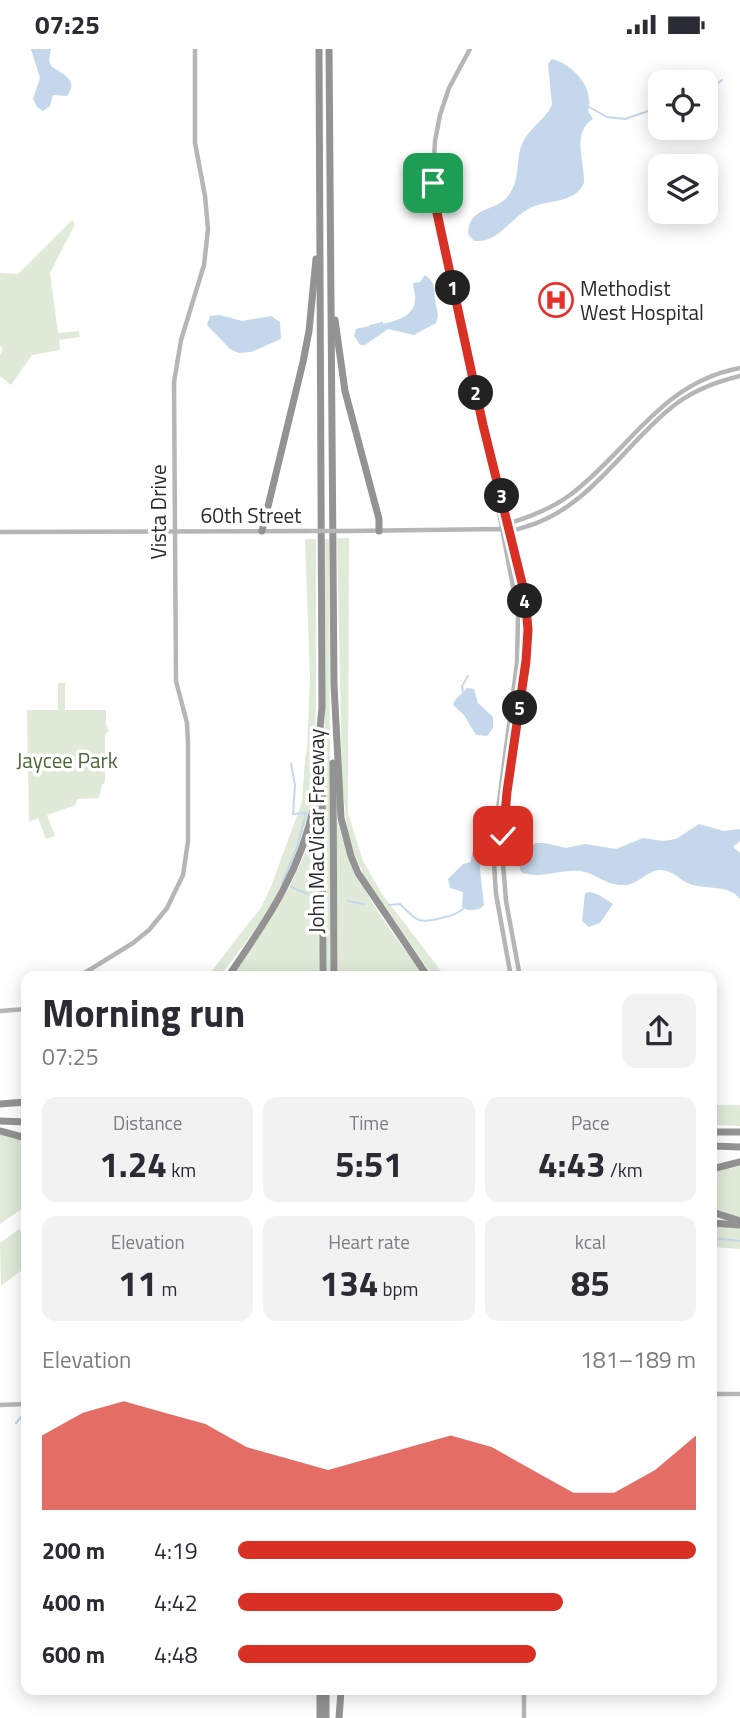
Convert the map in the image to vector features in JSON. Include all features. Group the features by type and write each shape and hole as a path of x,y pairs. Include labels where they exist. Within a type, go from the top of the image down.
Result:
{"highway":[{"path":"232,971 278,902 293,873 314,802 322,708 319,49"},
{"path":"330,49 334,685 341,818 351,856 368,890 424,971"},
{"path":"262,531 309,331 320,224"},
{"path":"330,243 335,336 345,391 379,519 379,531"},
{"name":"John MacVicar Freeway","path":"334,685 334,971"},
{"name":"John MacVicar Freeway","path":"322,708 323,971"},
{"path":"228,971 253,940"},
{"path":"0,1105 21,1103"},
{"path":"0,1105 21,1107"},
{"path":"0,1121 21,1122"},
{"path":"0,1131 21,1137"},
{"path":"717,1132 740,1132"},
{"path":"717,1146 740,1147"},
{"path":"717,1168 740,1162"},
{"path":"717,1214 740,1223"},
{"path":"717,1223 740,1223"},
{"path":"320,1695 320,1718"},
{"path":"326,1695 326,1718"},
{"path":"338,1718 339,1695"}],"street":[{"name":"Vista Drive","path":"87,971 143,935 167,908 179,886 187,857 187,723 176,681 175,372 181,340 204,265 208,240 207,207 195,143 195,49"},
{"path":"470,49 449,87 441,112 435,141 433,175 437,213 483,425 516,600 519,636 495,824 494,863 496,894 510,971"},
{"path":"502,529 508,523 541,513 570,496 657,410 679,392 702,380 740,367"},
{"path":"510,531 546,519 572,503 680,401 713,383 740,376"},
{"path":"483,425 523,585 528,630 502,851 506,901 519,971"},
{"name":"60th Street","path":"0,532 510,531"},
{"path":"0,1011 21,1009"},
{"path":"717,1394 740,1394"},
{"path":"0,1405 21,1404"},
{"path":"524,1695 524,1718"}],"green space":[{"path":"72,220 75,224 50,273 58,333 79,331 80,337 59,340 60,350 32,355 11,385 0,376 0,356 3,348 0,346 0,273 18,274"},
{"path":"337,538 349,538 348,813 363,861 382,894 441,971 429,971 367,882 347,829 342,781"},
{"path":"305,539 316,539 315,737 311,795 304,833 291,868 274,900 224,971 212,971 262,906 302,802 310,677"},
{"path":"324,539 329,539 331,971 326,971"},
{"name":"Jaycee Park","path":"58,683 65,683 65,710 106,710 106,726 109,730 105,735 105,782 99,798 77,799 76,805 47,815 55,836 46,839 38,818 29,822 27,710 58,710"},
{"path":"315,822 318,822 319,971 236,971 288,890"},
{"path":"336,822 362,884 420,971 338,971"},
{"path":"717,1105 740,1105 740,1126 717,1125"},
{"path":"0,1132 21,1138 21,1209 0,1224"},
{"path":"740,1166 740,1218 717,1211 717,1172"},
{"path":"717,1226 740,1228 740,1249 717,1247"},
{"path":"19,1229 21,1232 21,1271 1,1286 0,1243"}],"water":[{"path":"31,49 51,49 51,66 68,78 72,86 67,96 53,95 50,106 43,111 33,99 40,78"},
{"path":"552,59 574,72 588,94 588,111 593,119 582,132 584,183 574,195 530,208 497,234 483,241 474,241 468,234 473,218 508,196 515,184 522,144 552,105 548,64"},
{"path":"425,275 434,286 438,314 436,323 414,335 388,329 365,345 360,345 354,336 356,329 400,319 413,309 413,283 420,282"},
{"path":"220,315 242,321 271,316 280,322 281,339 251,352 239,353 230,349 207,325 210,316"},
{"path":"467,688 474,689 478,703 493,717 493,728 487,736 476,735 464,715 453,705"},
{"path":"699,824 724,831 740,829 740,841 733,847 740,853 740,899 724,889 690,884 665,870 651,872 631,884 618,885 580,871 528,874 521,872 518,861 526,849 536,843 566,848 585,844 616,849 643,838 663,841 676,839"},
{"path":"476,851 482,855 480,869 484,905 470,910 462,907 463,892 450,888 448,879 463,864 471,862 472,853"},
{"path":"590,892 613,904 600,923 589,927 582,921 585,893"}],"waterway":[{"path":"718,83 722,80"},
{"path":"589,107 607,117 625,119 648,111"},
{"path":"370,326 382,323"},
{"path":"463,692 462,686 468,676"},
{"path":"282,883 297,847 306,813 293,814 295,785 291,764"},
{"path":"291,887 308,894"},
{"path":"348,901 364,904"},
{"path":"389,905 400,904 418,920 423,921 450,916 463,909"},
{"path":"717,1239 740,1241"},
{"path":"16,1423 21,1417"}],"place":[{"name":"Methodist West Hospital","path":"556,300"}],"route":[{"path":"433,183 434,199 483,425 525,595 528,630 526,661 503,836"}]}
